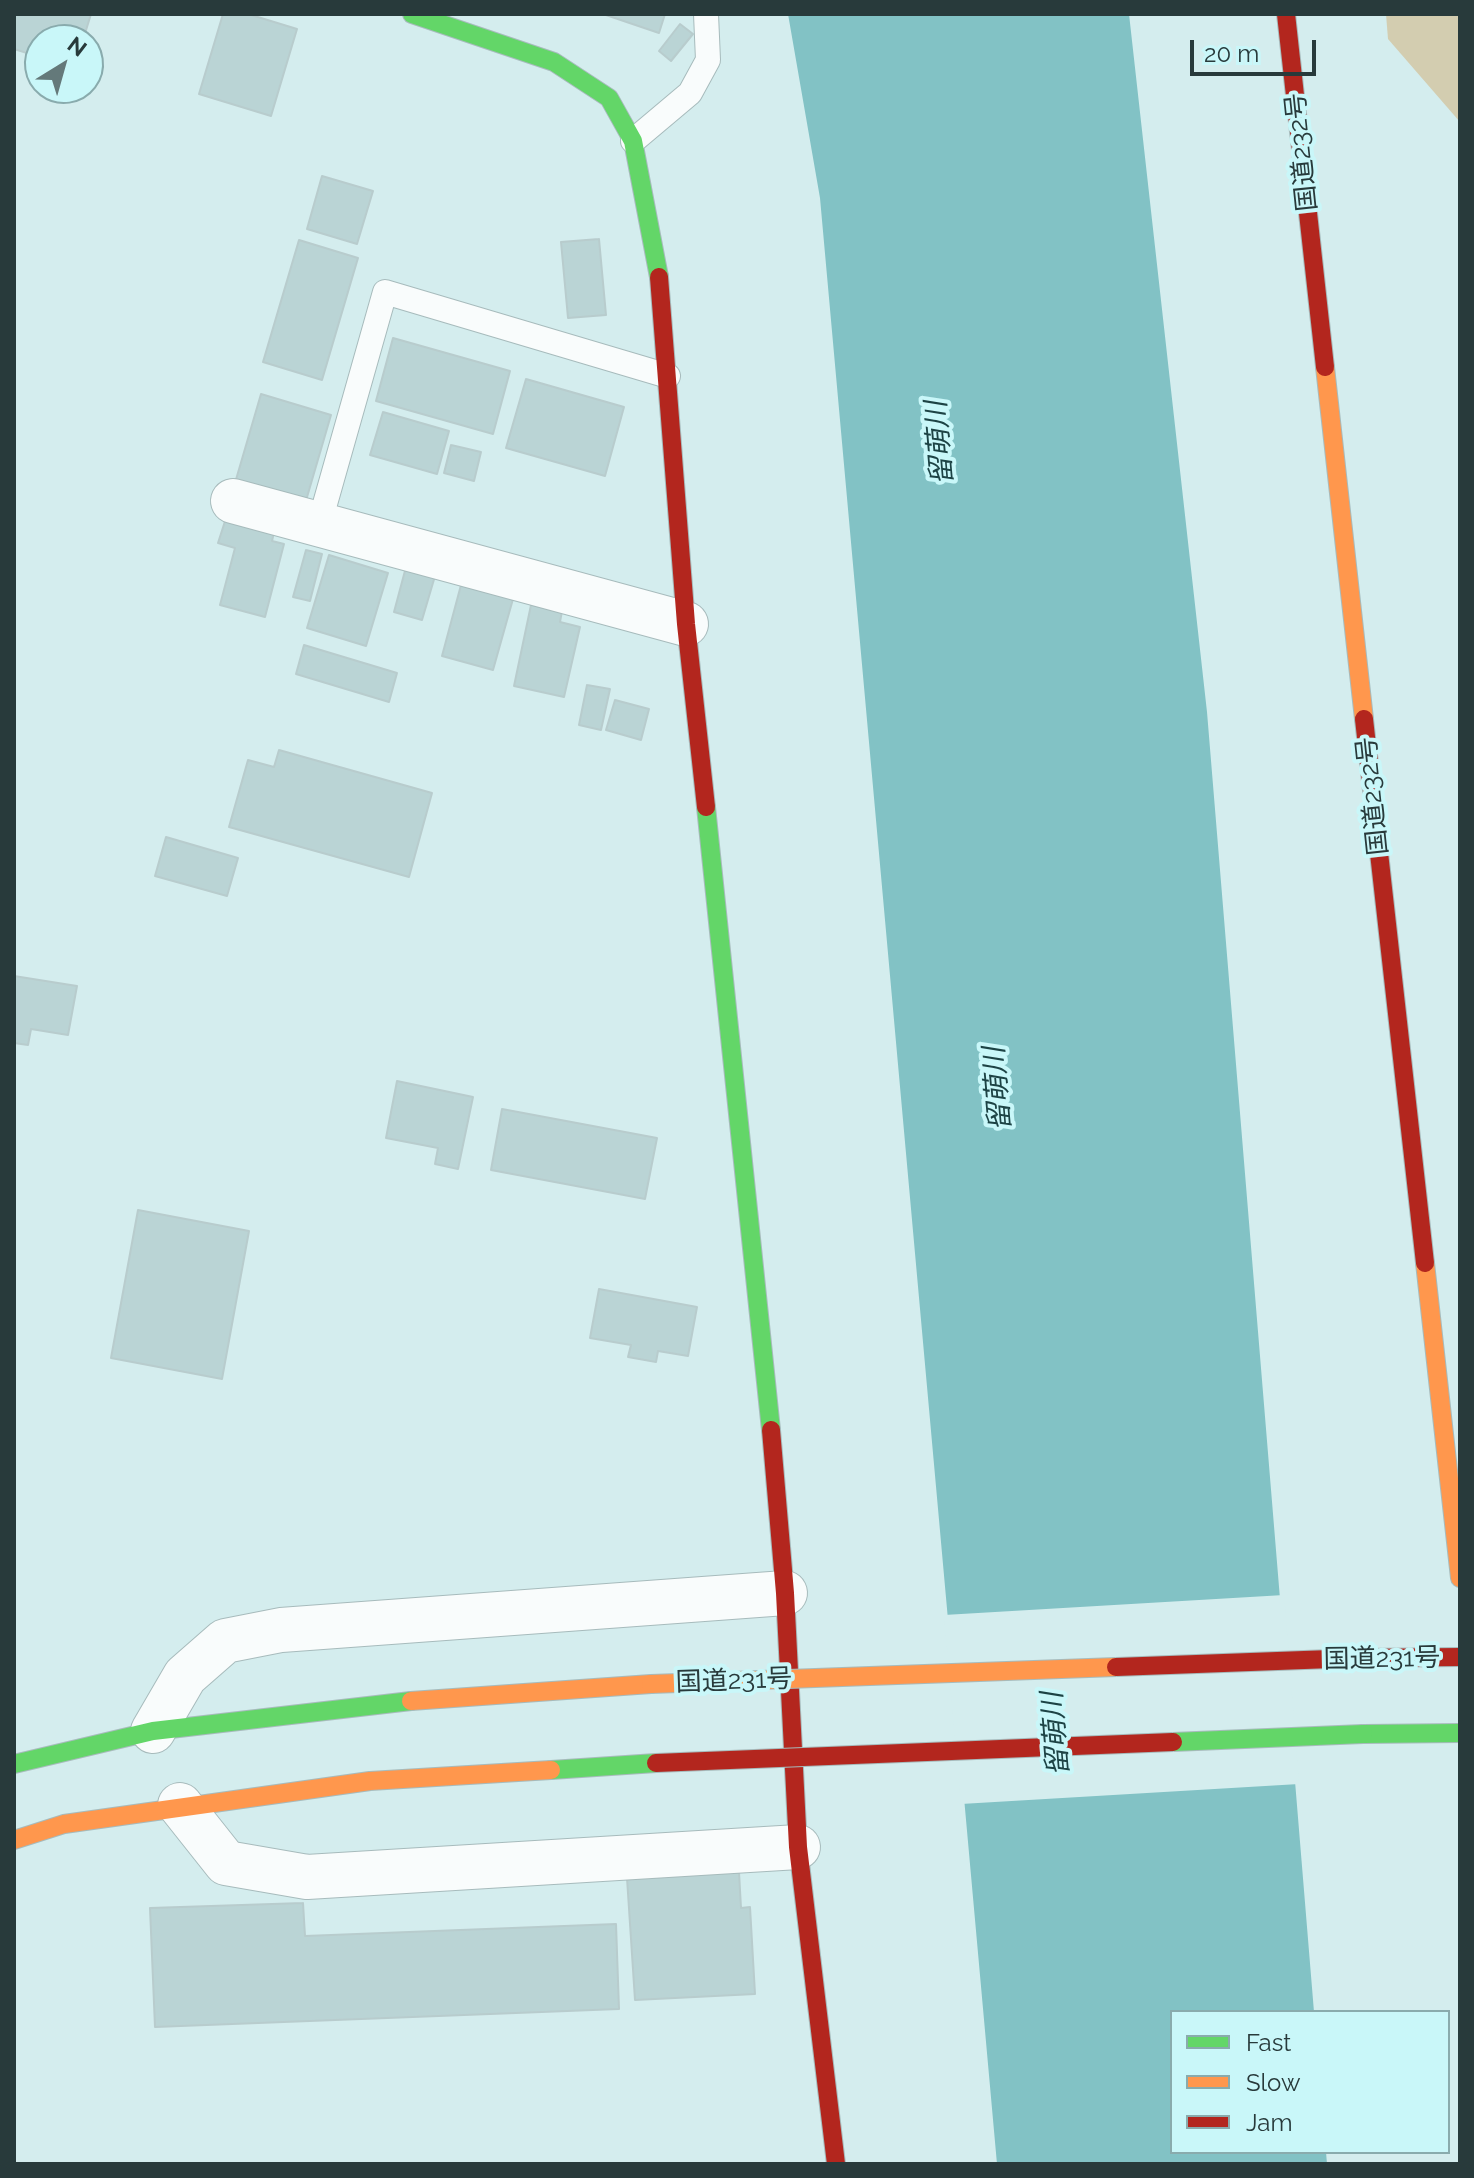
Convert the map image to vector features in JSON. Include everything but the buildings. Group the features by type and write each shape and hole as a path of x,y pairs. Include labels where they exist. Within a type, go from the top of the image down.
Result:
{"main road":[{"path":"412,14 554,62 609,98 633,141 661,290 686,624 759,1293 785,1593 798,1847 836,2164"},
{"name":"国道232号","path":"1286,14 1460,1578"},
{"name":"国道231号","path":"14,1764 153,1731 369,1704 651,1684 1358,1658 1460,1657"},
{"path":"14,1840 64,1824 180,1805 370,1781 656,1763 1363,1734 1460,1733"}],"street":[{"path":"233,501 686,624"},
{"path":"153,1731 185,1676 225,1641 281,1630 785,1593"},
{"path":"180,1805 226,1863 307,1877 798,1847"}],"lane":[{"path":"633,141 690,93 708,60 706,14"},
{"path":"319,525 385,292 668,376"}],"shaded area":[{"path":"1386,14 1460,14 1460,122 1388,39"}],"water":[{"name":"留萌川","path":"788,14 1129,14 1207,712 1314,2010 1170,2010 1170,2154 1326,2154 1327,2164 997,2164 820,198"}],"pier":[{"path":"1284,1595 1299,1784 961,1804 944,1615"}],"traffic: fast":[{"path":"412,14 554,62 609,98 633,141 659,277"},
{"path":"706,807 771,1430"},
{"path":"14,1764 153,1731 411,1701"},
{"path":"1363,1734 1460,1733"},
{"path":"1173,1742 1363,1734"},
{"path":"551,1770 656,1763"}],"traffic: slow":[{"path":"1325,367 1364,719"},
{"path":"1425,1263 1460,1578"},
{"path":"651,1684 1116,1667"},
{"path":"411,1701 651,1684"},
{"path":"14,1840 64,1824 370,1781 551,1770"}],"traffic: jam":[{"path":"1286,14 1325,367"},
{"path":"659,277 686,624 706,807"},
{"path":"1364,719 1425,1263"},
{"path":"771,1430 785,1593 798,1847 836,2164"},
{"path":"1358,1658 1460,1657"},
{"path":"1116,1667 1358,1658"},
{"path":"656,1763 1173,1742"}]}
